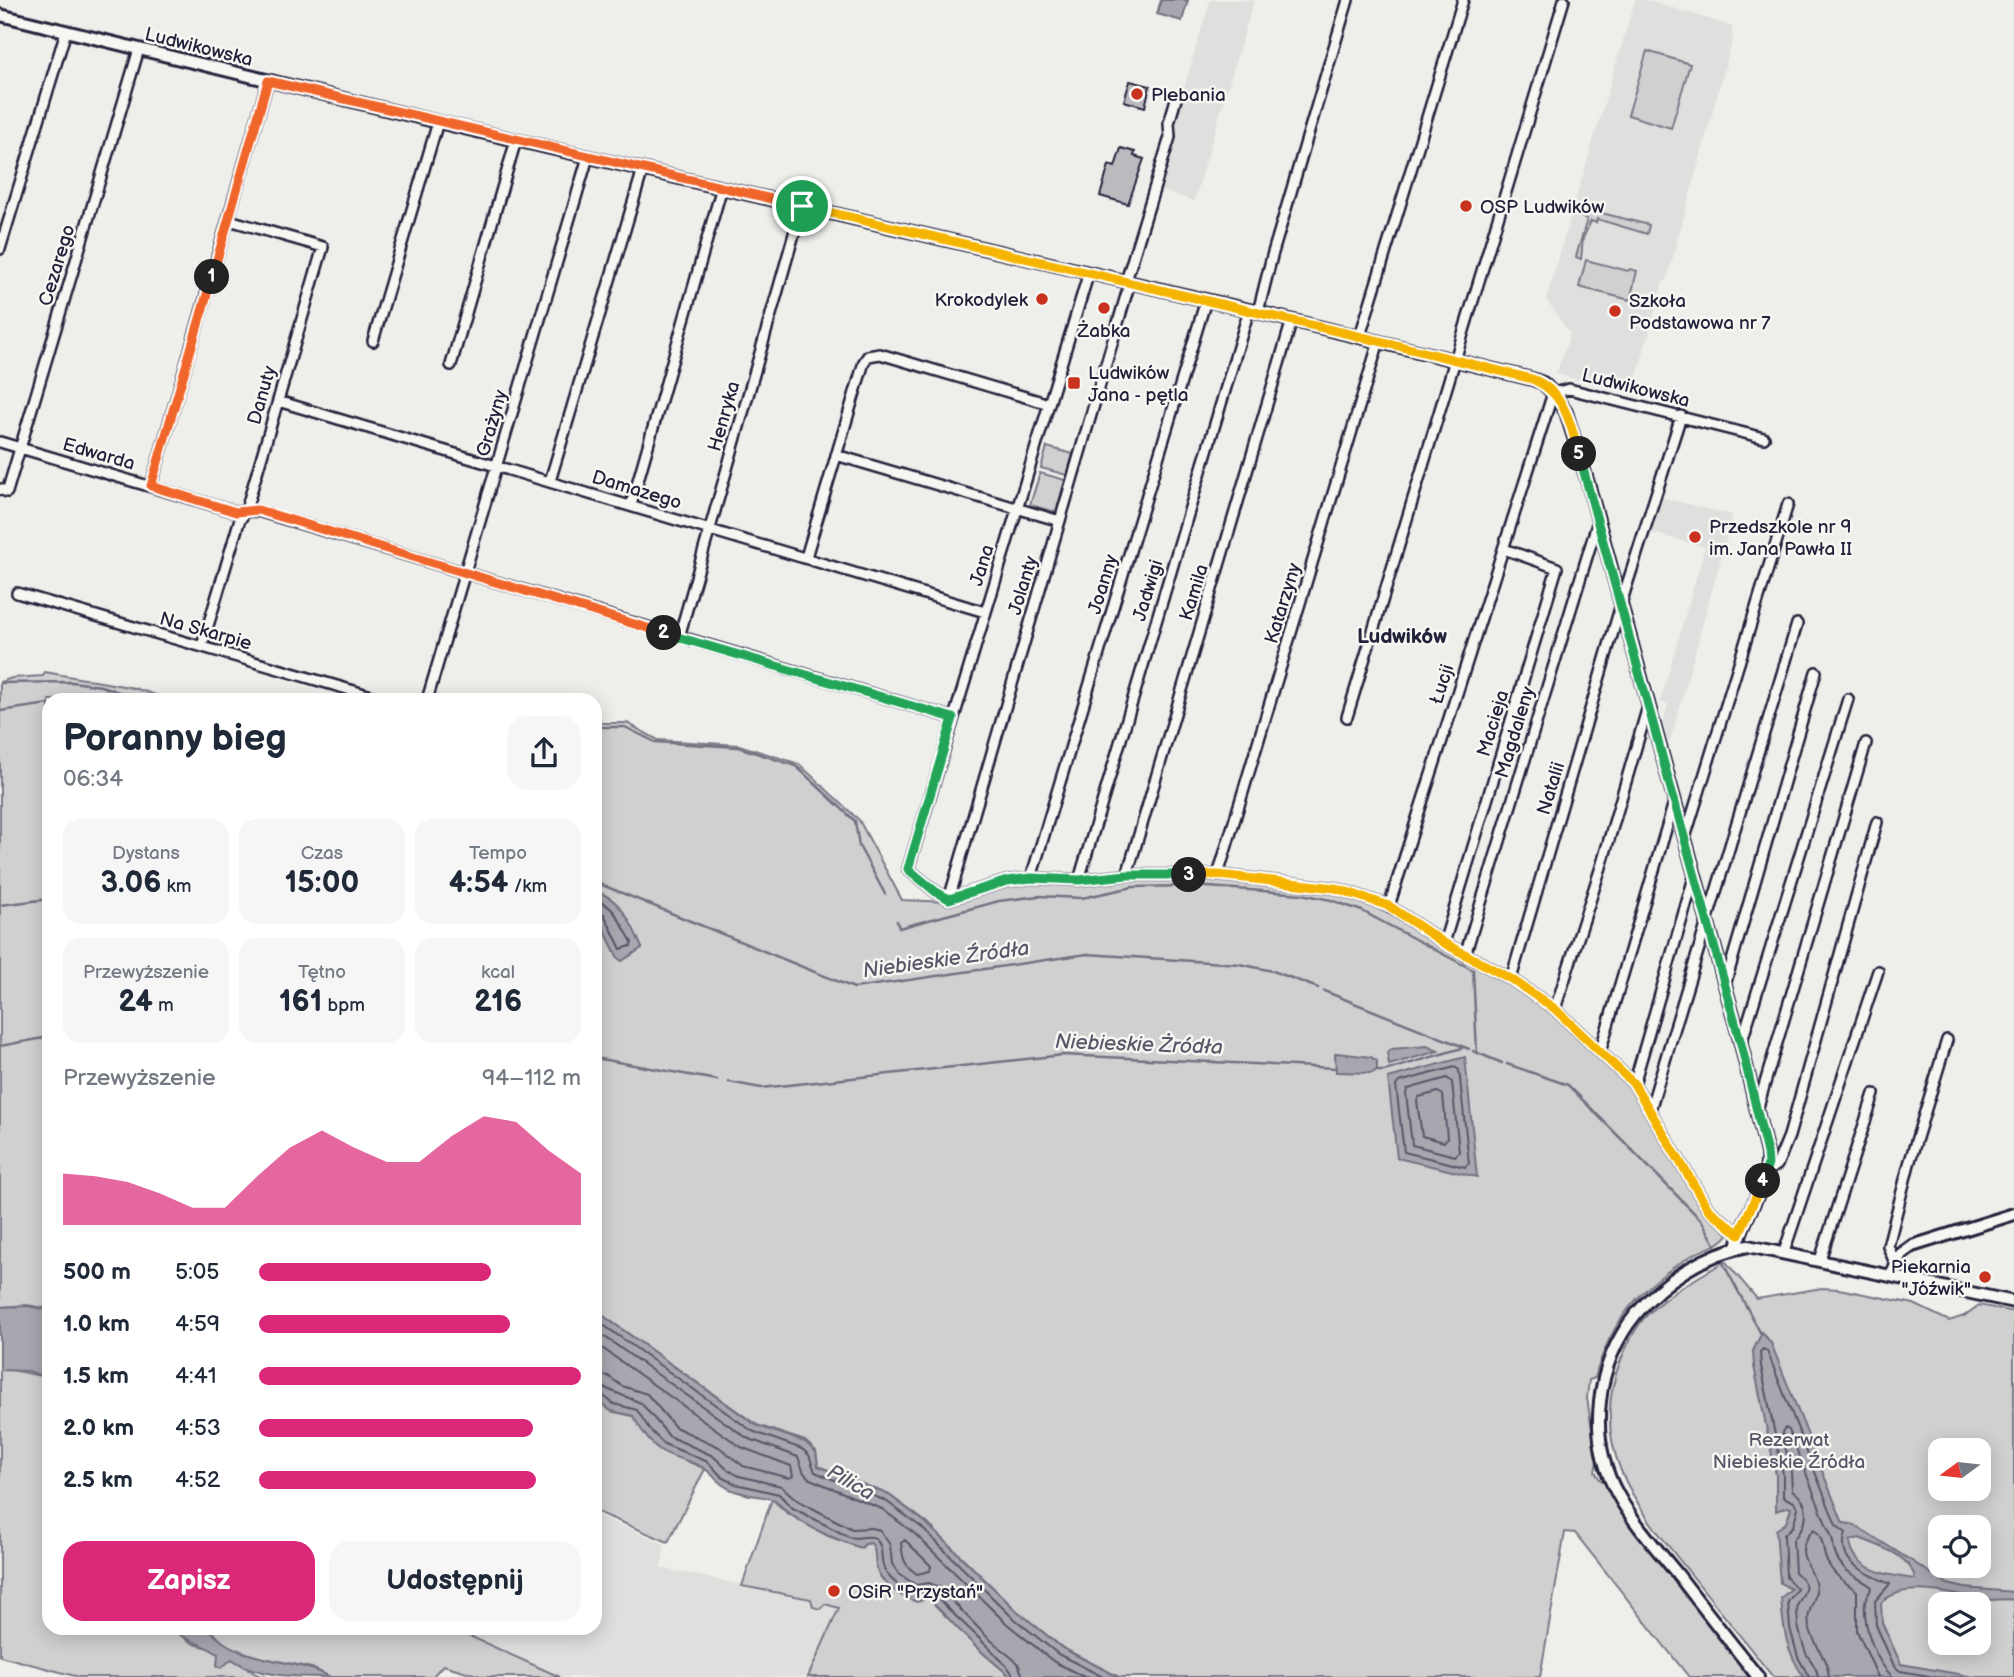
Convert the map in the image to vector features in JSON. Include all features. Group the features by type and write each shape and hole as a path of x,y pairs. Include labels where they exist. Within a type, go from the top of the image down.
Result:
{"street":[{"path":"1254,311 1348,0"},
{"path":"1360,336 1463,0"},
{"path":"1347,717 1564,0"},
{"name":"Ludwikowska","path":"0,15 438,122 1360,336 1532,379 1543,383 1553,393 1569,389 1764,438"},
{"path":"0,249 66,31"},
{"name":"Cezarego","path":"4,491 20,448 139,49"},
{"path":"151,486 268,81"},
{"path":"1128,282 1170,137 1168,123 1176,99"},
{"path":"373,341 438,122"},
{"path":"451,365 516,140"},
{"name":"Grażyny","path":"429,693 588,156"},
{"path":"550,481 643,169"},
{"path":"631,505 722,187"},
{"name":"Henryka","path":"679,637 802,206"},
{"name":"Danuty","path":"202,646 239,522 246,510 323,247 229,220"},
{"name":"Jana","path":"949,899 908,869 1089,272"},
{"name":"Jolanty","path":"949,899 1128,282"},
{"name":"Joanny","path":"1031,878 1206,300"},
{"name":"Jadwigi","path":"1079,880 1254,311"},
{"name":"Kamila","path":"1127,875 1292,320"},
{"name":"Katarzyny","path":"1218,875 1379,341"},
{"path":"806,558 867,356 880,354 1049,404"},
{"path":"1553,393 1570,422 1598,519 1741,1044 1767,1153 1766,1171 1739,1234 1737,1248"},
{"name":"Łucji","path":"1389,906 1553,393"},
{"name":"Damazego","path":"278,401 985,612"},
{"name":"Natalii","path":"1511,979 1625,591 1681,416"},
{"name":"Edwarda","path":"0,442 236,512 258,510 953,718"},
{"path":"836,455 1060,522"},
{"path":"1685,838 1788,504"},
{"name":"Magdaleny","path":"1465,955 1598,519"},
{"name":"Macieja","path":"1444,943 1557,568 1504,550"},
{"name":"Na Skarpie","path":"17,593 361,693"},
{"path":"1650,1110 1797,624"},
{"path":"1725,985 1816,672"},
{"path":"1741,1044 1848,699"},
{"path":"1555,1009 1601,867 1649,702"},
{"path":"1757,1110 1866,743"},
{"path":"1600,1052 1675,799"},
{"path":"1766,1171 1777,1165 1789,1136 1877,822"},
{"path":"1634,1084 1695,873"},
{"path":"949,899 1007,881 1031,878 1079,880 1127,875 1218,875 1335,888 1389,906 1444,943 1511,979 1555,1009 1634,1084 1708,1209 1739,1234"},
{"path":"1784,1252 1878,971"},
{"path":"1895,1263 1888,1246 1909,1164 1947,1040"},
{"path":"1819,1260 1874,1094"},
{"path":"1891,1276 1901,1254 1912,1246 2014,1214"},
{"path":"1758,1677 1618,1495 1604,1458 1600,1430 1604,1379 1611,1356 1627,1325 1668,1283 1700,1263 1737,1248 1759,1246 2014,1302"}],"shaded area":[{"path":"1210,0 1254,0 1194,201 1160,190 1176,138 1173,125"},
{"path":"1635,0 1646,0 1732,26 1733,38 1666,282 1663,282 1632,394 1556,374 1570,334 1546,299"},
{"path":"1659,497 1733,515 1670,742 1667,741 1663,723 1668,704 1660,702 1705,547 1648,532"},
{"path":"602,1517 665,1544 661,1568 812,1599 813,1607 817,1609 825,1604 840,1608 808,1677 561,1677 470,1635 602,1635"}],"green space":[{"path":"1647,51 1690,64 1671,128 1628,115"},
{"path":"1590,210 1649,225 1647,234 1597,219 1596,223 1591,221 1583,238 1581,259 1576,257 1587,219 1579,216"},
{"path":"1586,260 1637,271 1630,300 1579,287"},
{"path":"1047,447 1073,454 1067,475 1041,468"},
{"path":"1040,473 1065,480 1056,512 1030,505"},
{"path":"45,672 149,693 42,693 42,1308 27,1305 0,1307 0,682 12,678 43,676"},
{"path":"602,723 627,723 658,740 739,745 799,764 859,820 902,900 950,902 1007,883 1129,878 1222,878 1322,889 1351,896 1389,914 1511,983 1555,1014 1631,1087 1710,1216 1728,1234 1716,1244 1673,1268 1630,1307 1609,1339 1595,1378 1589,1380 1587,1398 1597,1462 1595,1471 1600,1480 1604,1481 1621,1513 1749,1677 1689,1677 1575,1533 1565,1532 1540,1677 1119,1677 1063,1648 1016,1610 926,1522 889,1495 818,1466 816,1451 805,1441 757,1425 602,1315"},
{"name":"Rezerwat Niebieskie Źródła","path":"1725,1261 1757,1299 1822,1288 1914,1304 1949,1321 1964,1316 1979,1305 2014,1312 2014,1677 1773,1677 1652,1524 1622,1474 1613,1447 1610,1419 1612,1389 1622,1357 1645,1317 1658,1304"},
{"path":"0,1370 42,1376 42,1635 180,1635 194,1644 210,1648 218,1654 219,1659 227,1662 232,1659 266,1677 79,1677 0,1656"},
{"path":"602,1404 611,1411 633,1416 648,1436 664,1449 705,1469 668,1542 602,1514"},
{"name":"OSiR \"Przystań\"","path":"772,1499 787,1513 828,1536 861,1548 871,1543 876,1550 876,1568 928,1597 976,1647 1011,1677 808,1677 839,1608 825,1604 820,1609 813,1607 811,1599 742,1586"},
{"path":"216,1635 467,1635 560,1677 484,1677 443,1665 432,1677 330,1677 312,1668 258,1657 225,1645"}],"water":[{"path":"1161,0 1188,0 1182,21 1157,14"},
{"path":"602,894 612,899 624,913 642,948 622,961 602,925"},
{"path":"1427,1046 1438,1051 1389,1065 1387,1052 1392,1049"},
{"path":"1337,1053 1371,1057 1377,1061 1377,1070 1372,1073 1336,1072"},
{"path":"1465,1057 1477,1177 1397,1158 1388,1078"},
{"path":"27,1306 42,1309 42,1376 28,1371 0,1370 0,1307"},
{"name":"Pilica","path":"602,1315 756,1425 805,1442 816,1452 818,1466 889,1495 925,1522 1016,1610 1062,1648 1118,1677 1011,1677 976,1647 928,1598 917,1602 904,1597 886,1584 878,1572 871,1543 861,1548 827,1535 793,1516 775,1500 730,1489 700,1466 671,1456 656,1447 633,1416 611,1411 602,1404"},
{"path":"1762,1332 1771,1343 1843,1523 1852,1524 1928,1571 1928,1578 1939,1578 1948,1584 1965,1588 2014,1592 2014,1600 1992,1600 1991,1592 1905,1591 1892,1595 1881,1603 1882,1623 1901,1664 1975,1677 1804,1677 1789,1649 1781,1598 1791,1589 1780,1583 1776,1530 1786,1523 1791,1508 1776,1511 1776,1475 1753,1351","holes":["1859,1538 1901,1558 1915,1579 1885,1574 1866,1565 1858,1559 1850,1541"]},
{"path":"182,1635 215,1635 234,1648 249,1654 315,1670 330,1677 265,1673 232,1659 221,1668 217,1665 218,1654"}],"building":[{"name":"Plebania","path":"1130,81 1150,86 1145,107 1124,101"},
{"path":"1121,148 1135,152 1134,156 1144,159 1128,204 1100,196 1109,165 1115,167"}],"waterway":[{"path":"0,683 73,682 101,686 122,693"},
{"name":"Niebieskie Źródła","path":"0,711 42,705"},
{"path":"602,727 625,727 655,742 738,747 796,766 855,821 859,846 885,894"},
{"name":"Niebieskie Źródła","path":"602,885 854,988 1087,954 1239,964 1273,971 1318,988"},
{"path":"897,921 899,928 999,901 1039,896 1082,898 1133,887 1194,886 1302,894 1331,900 1362,911 1473,970 1477,1052"},
{"name":"Niebieskie Żródła","path":"0,905 42,900"},
{"name":"Niebieskie Źródła","path":"1324,991 1469,1049"},
{"name":"Niebieskie Żródła","path":"0,1046 42,1038"},
{"name":"Niebieskie Żródła","path":"1375,1071 1384,1071 1462,1048"},
{"name":"Niebieskie Źródła","path":"1473,1051 1502,1063"},
{"name":"Niebieskie Żródła","path":"729,1082 761,1088 1063,1055 1336,1068"},
{"name":"Niebieskie Żródła","path":"602,1059 717,1080"},
{"name":"Niebieskie Źródła","path":"1507,1064 1568,1085 1702,1221 1716,1246"},
{"name":"Niebieskie Źródła","path":"1723,1263 1761,1334"}],"place":[{"name":"Plebania","path":"1137,94"},
{"name":"OSP Ludwików","path":"1466,206"},
{"name":"Krokodylek","path":"1042,299"},
{"name":"Żabka","path":"1104,308"},
{"name":"Szkoła Podstawowa nr 7","path":"1615,311"},
{"name":"Ludwików Jana - pętla","path":"1074,383"},
{"name":"Przedszkole nr 9 im. Jana Pawła II","path":"1695,537"},
{"name":"Piekarnia \"Jóźwik\"","path":"1985,1277"},
{"name":"OSiR \"Przystań\"","path":"834,1591"}],"district":[{"name":"Ludwików","path":"1402,636"}],"route":[{"path":"268,81 802,206 1532,379 1543,383 1553,393 1570,422 1598,519 1741,1044 1767,1153 1766,1171 1739,1234 1708,1209 1634,1084 1555,1009 1511,979 1444,943 1389,906 1335,888 1218,875 1127,875 1079,880 1031,878 1007,881 949,899 908,869 953,718 258,510 236,512 151,486 268,81"}]}
